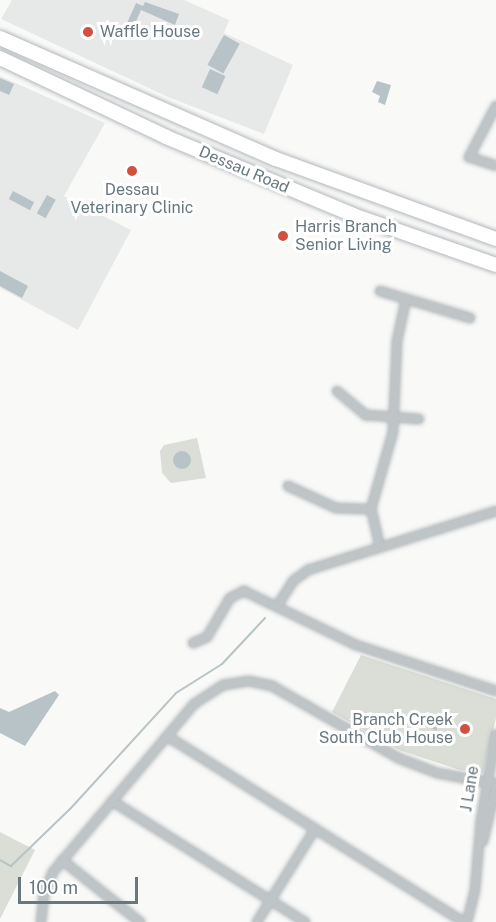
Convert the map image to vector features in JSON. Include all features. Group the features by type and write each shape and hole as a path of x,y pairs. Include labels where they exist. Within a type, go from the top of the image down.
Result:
{"main road":[{"name":"Dessau Road","path":"0,38 174,116 352,189 496,240"},
{"name":"Dessau Road","path":"0,58 166,137 353,215 493,264"},
{"path":"166,137 174,116"},
{"path":"493,264 496,240"}],"street":[{"path":"496,106 469,157 496,166"},
{"path":"380,291 470,318"},
{"path":"380,547 371,509 395,418 397,342 406,298"},
{"path":"338,391 366,415 419,419"},
{"path":"288,486 336,508 371,509"},
{"path":"277,606 299,575 496,511"},
{"path":"193,643 212,631 234,593 244,591 365,648 496,691"},
{"path":"41,922 47,885 62,860 167,735 210,690 236,682 261,682 398,758 437,773 496,785"},
{"name":"J Lane","path":"480,850 486,783 496,734"},
{"path":"167,735 465,922"},
{"name":"J Lane","path":"465,922 496,785"},
{"path":"112,801 305,922"},
{"path":"257,922 315,829"},
{"path":"62,860 140,922"}],"shaded area":[{"path":"12,0 184,0 229,20 224,33 293,65 264,134 168,97 1,19"},
{"path":"145,2 179,14 175,25 141,10 130,35 123,32 136,3 143,6"},
{"path":"224,35 240,44 223,73 208,65"},
{"path":"210,69 226,76 217,94 202,87"},
{"path":"0,76 105,123 64,196 131,230 78,330 0,288"},
{"path":"0,78 14,84 9,95 0,91"},
{"path":"377,81 391,85 385,105 378,102 380,96 372,92"},
{"path":"13,191 34,202 30,210 9,199"},
{"path":"47,195 56,200 46,218 37,213"},
{"path":"0,271 28,286 22,298 0,286"},
{"path":"197,438 206,478 171,483 162,473 160,451 164,445"},
{"path":"182,451 188,454 191,460 188,466 182,469 176,466 173,460 176,454"},
{"path":"361,655 496,699 496,718 483,773 460,770 399,750 332,712"},
{"path":"55,691 59,695 25,746 0,733 0,708 9,712"},
{"path":"424,717 436,719 437,731 427,726 418,728 416,723"},
{"path":"0,832 35,850 0,919"}],"waterway":[{"path":"0,860 11,866 71,808 176,693 222,664 265,618"}],"place":[{"name":"Waffle House","path":"88,32"},
{"name":"Dessau Veterinary Clinic","path":"132,171"},
{"name":"Harris Branch Senior Living","path":"283,236"},
{"name":"Branch Creek South Club House","path":"465,729"}]}
